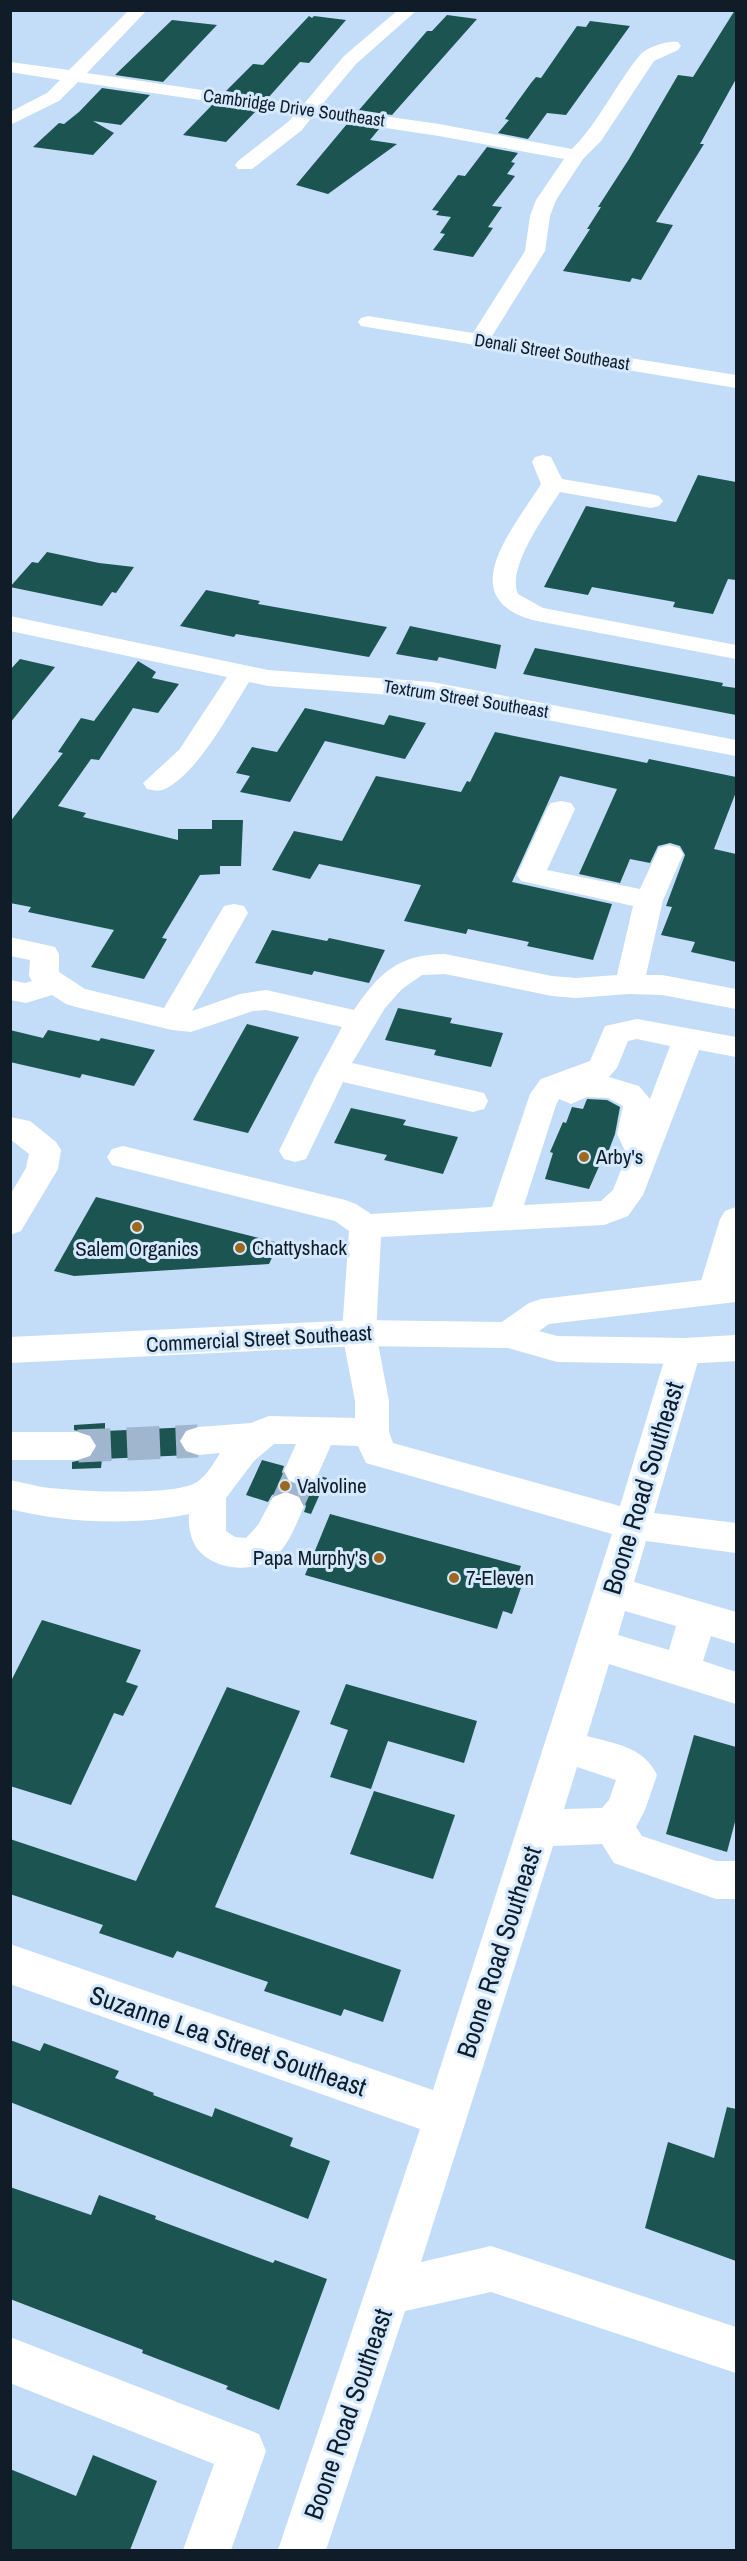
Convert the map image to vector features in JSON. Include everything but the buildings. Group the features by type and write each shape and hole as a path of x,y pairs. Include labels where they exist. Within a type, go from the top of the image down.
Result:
{"street":[{"path":"10,120 40,105 74,76 139,10"},
{"path":"245,165 280,140 366,45 409,10"},
{"path":"479,340 526,266 538,242 540,216 546,200 576,155 594,137 648,57 672,46"},
{"name":"Cambridge Drive Southeast","path":"10,67 439,130 500,143 576,155"},
{"name":"Denali Street Southeast","path":"368,322 736,382"},
{"path":"651,501 548,473 510,558 504,574 504,589 511,601 537,614 736,652"},
{"name":"Textrum Street Southeast","path":"10,623 242,673 307,682 432,690 736,748"},
{"path":"156,783 189,754 242,673"},
{"path":"561,809 531,875 649,900"},
{"path":"629,984 649,900 669,854"},
{"path":"171,1020 234,913"},
{"path":"10,946 45,954 45,976 76,997 171,1020 191,1022 250,1001 266,1000 331,1013 359,1022"},
{"path":"295,1151 359,1022 396,979 410,969 428,964 445,964 552,986 576,988 629,984 662,985 736,999"},
{"path":"10,990 26,993 56,983"},
{"path":"504,1218 541,1102 552,1087 602,1068 616,1033 637,1029 736,1047"},
{"path":"123,1157 345,1212 365,1226 604,1213 617,1208 627,1195 688,1040"},
{"path":"334,1070 473,1101"},
{"path":"515,1185 538,1163 567,1097 575,1089 588,1085 612,1089 635,1100 638,1107 632,1132 642,1157"},
{"path":"10,1128 19,1129 45,1150 42,1168 10,1223"},
{"path":"10,1152 42,1168"},
{"path":"508,1335 541,1312 726,1290 736,1219"},
{"path":"365,1226 359,1333 372,1401 372,1432 378,1453 634,1525 736,1538"},
{"name":"Commercial Street Southeast","path":"10,1350 359,1333 508,1335 557,1349 736,1348"},
{"name":"Boone Road Southeast","path":"302,2550 390,2292 538,1828 634,1525 684,1350"},
{"path":"198,1441 254,1437 269,1430 372,1432"},
{"path":"302,1471 320,1430"},
{"path":"10,1494 46,1502 134,1506 189,1501 208,1494 237,1455 254,1437"},
{"path":"10,1446 78,1446"},
{"path":"208,1494 208,1536 216,1546 231,1552 251,1553 266,1545 286,1507"},
{"path":"613,1592 736,1628"},
{"path":"681,1671 698,1617"},
{"path":"596,1644 736,1688"},
{"path":"538,1828 612,1826 625,1810 637,1775 628,1766 564,1746"},
{"path":"612,1826 627,1850 716,1880 736,1880"},
{"name":"Suzanne Lea Street Southeast","path":"10,1964 446,2116"},
{"path":"390,2292 491,2269 736,2350"},
{"path":"10,2360 242,2451 207,2550"}],"tunnel":[{"path":"78,1446 198,1441"},
{"path":"286,1507 302,1471"}],"place":[{"name":"Arby's","path":"584,1157"},
{"name":"Salem Organics","path":"137,1227"},
{"name":"Chattyshack","path":"240,1248"},
{"name":"Valvoline","path":"285,1486"},
{"name":"Papa Murphy's","path":"379,1558"},
{"name":"7-Eleven","path":"454,1578"}]}
